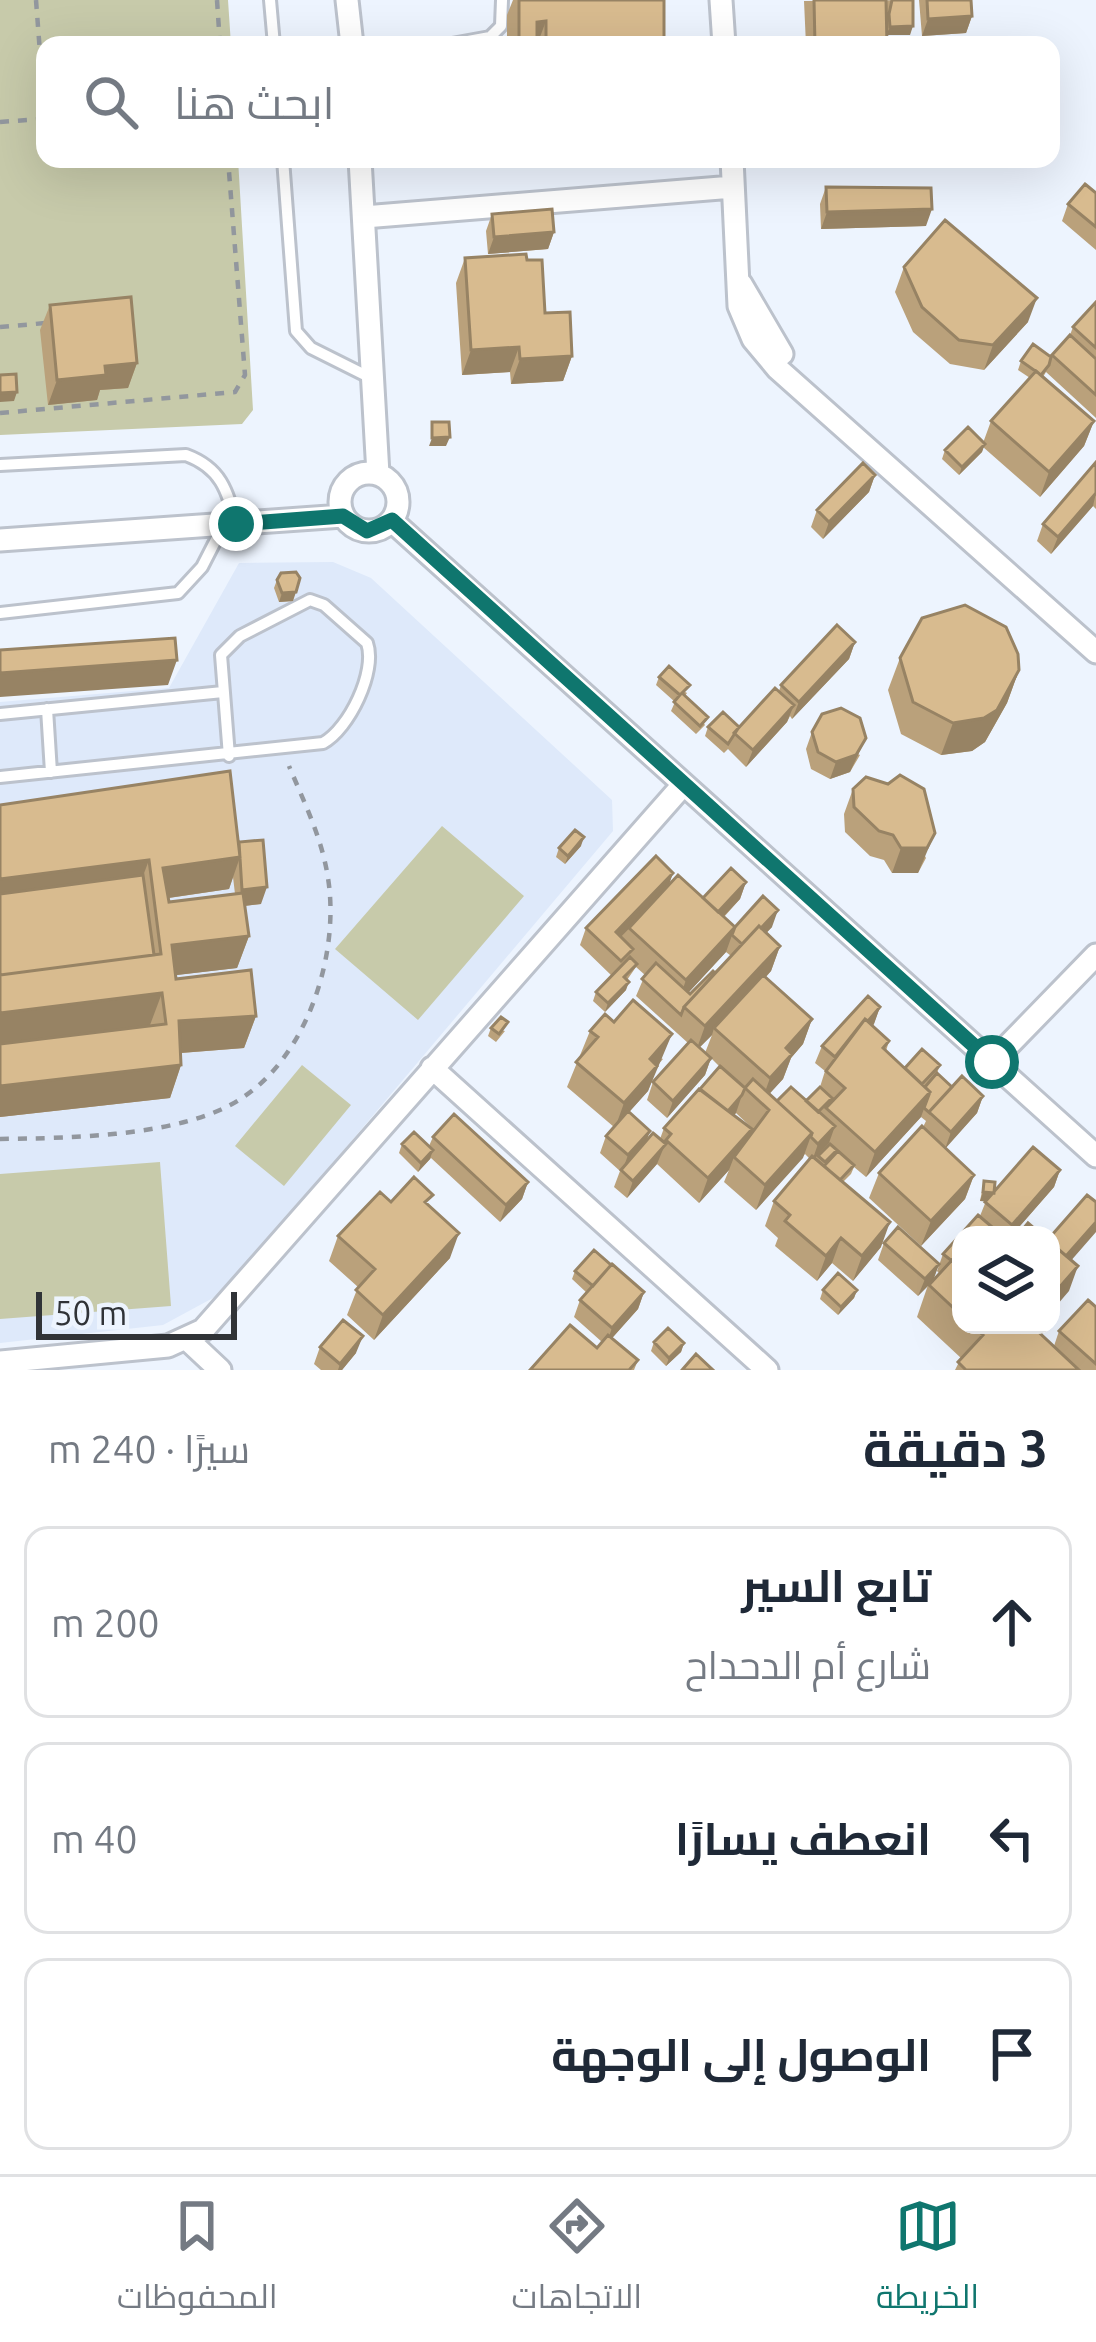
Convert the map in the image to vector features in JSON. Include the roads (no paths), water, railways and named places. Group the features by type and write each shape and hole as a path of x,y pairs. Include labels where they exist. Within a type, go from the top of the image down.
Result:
{"street":[{"path":"347,0 351,36"},
{"path":"721,0 723,36"},
{"path":"361,168 378,474 398,494 392,520"},
{"path":"732,168 740,306 753,340 1096,652"},
{"path":"364,217 733,187"},
{"path":"343,516 340,497 350,479 378,474"},
{"path":"0,540 343,516 367,531 392,520"},
{"path":"392,520 1096,1156"},
{"path":"0,1362 188,1340 217,1316 683,784"},
{"path":"992,1062 1096,955"},
{"path":"432,1068 767,1370"},
{"path":"188,1340 220,1370"}],"lane":[{"path":"270,0 273,36"},
{"path":"491,36 501,26 502,0"},
{"path":"284,168 296,331 311,348 374,379"},
{"path":"0,465 186,455 223,480 231,524 202,568 178,593 0,613"},
{"path":"0,777 229,756 323,743 337,734 368,673 370,650 325,605 302,602 226,648 220,662 229,756"},
{"path":"0,714 223,692"},
{"path":"47,710 51,772"}]}
